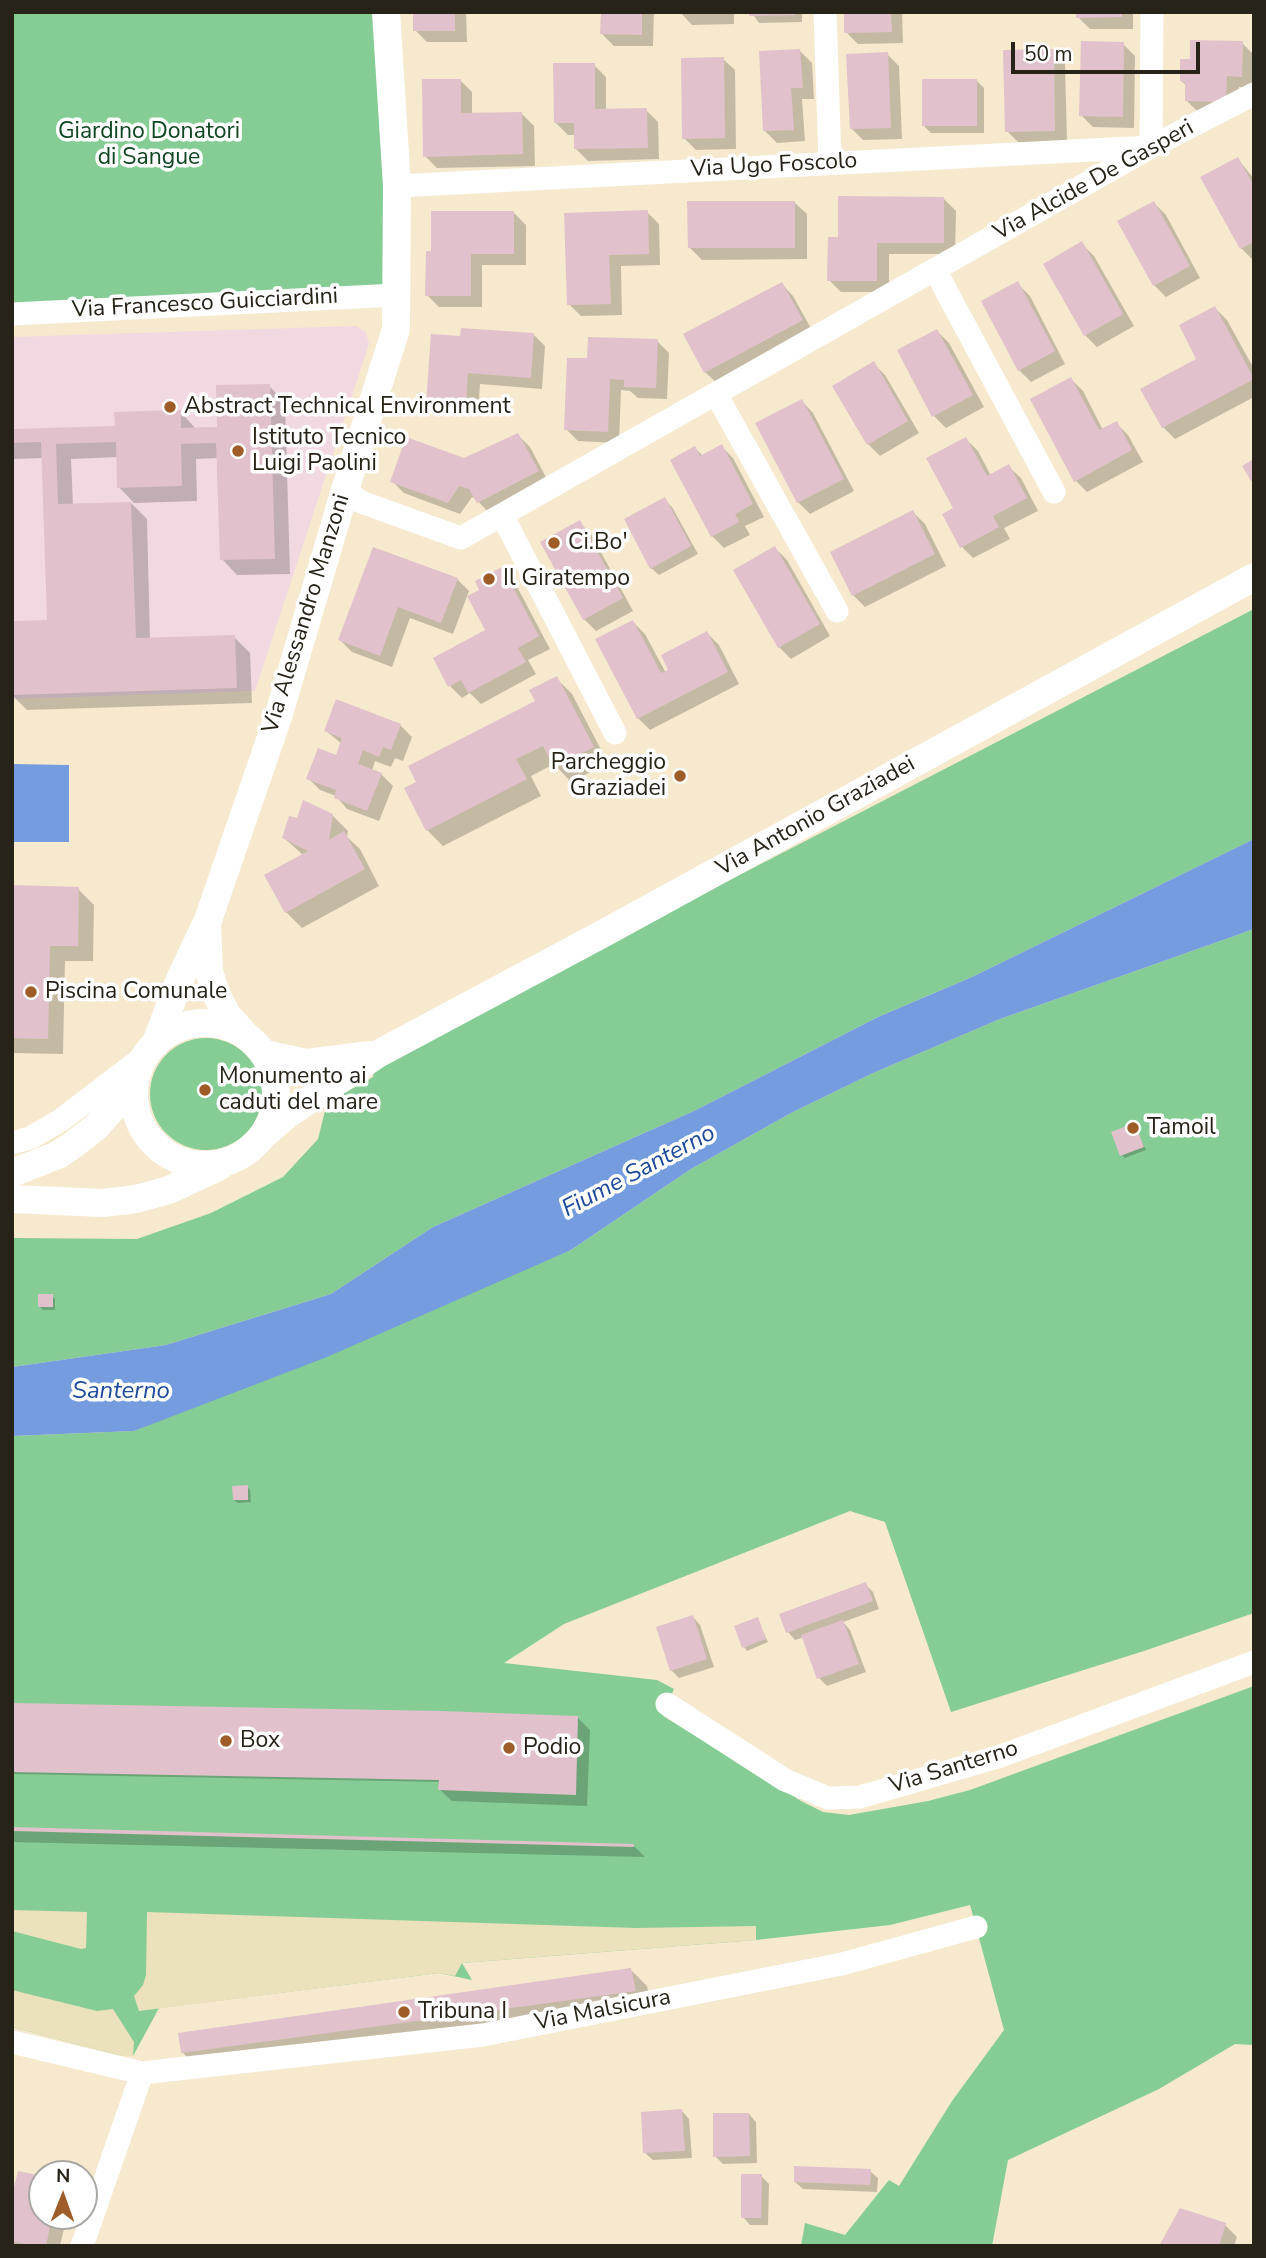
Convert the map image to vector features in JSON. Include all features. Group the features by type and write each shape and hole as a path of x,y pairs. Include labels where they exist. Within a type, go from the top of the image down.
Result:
{"street":[{"name":"Via Alessandro Manzoni","path":"151,1049 208,920 278,717 396,329 397,186 386,12"},
{"path":"825,12 830,162"},
{"path":"1151,147 1152,12"},
{"name":"Via Alcide De Gasperi","path":"345,490 361,502 461,538 1151,147 1254,94"},
{"name":"Via Ugo Foscolo","path":"397,186 1151,147"},
{"path":"935,270 1054,492"},
{"name":"Via Francesco Guicciardini","path":"12,314 397,295"},
{"path":"716,394 837,611"},
{"path":"502,515 615,733"},
{"name":"Via Antonio Graziadei","path":"266,1133 288,1114 376,1055 1254,577"},
{"name":"Via Alessandro Manzoni","path":"208,920 209,971 216,993 227,1015 255,1045"},
{"path":"12,1143 30,1138 61,1120 172,1032 190,1025 209,1023 228,1027 255,1045 274,1073 277,1094 274,1114 266,1133 253,1147 237,1158 169,1190 136,1199 103,1203 12,1199"},
{"name":"Via Antonio Graziadei","path":"255,1045 307,1063 376,1055"},
{"path":"12,1172 58,1155 96,1127 135,1083 151,1049"},
{"path":"135,1083 134,1100 145,1133 170,1156 203,1166 237,1158"},
{"name":"Via Santerno","path":"667,1703 785,1780 828,1798 860,1797 1000,1756 1254,1662"},
{"name":"Via Malsicura","path":"12,2042 142,2073 483,2035 842,1964 976,1927"},
{"path":"82,2246 142,2073"}],"shaded area":[{"path":"356,326 366,332 369,344 255,691 12,699 12,337"}],"green space":[{"name":"Giardino Donatori di Sangue","path":"12,12 393,12 401,304 12,324"},
{"path":"1254,609 1254,839 972,977 878,1017 696,1110 433,1227 331,1294 166,1345 12,1367 12,1238 137,1239 211,1213 283,1177 318,1139 327,1103 373,1077 376,1063"},
{"path":"1254,929 1254,1613 951,1712 885,1522 850,1511 564,1624 504,1663 657,1680 674,1689 663,1716 801,1801 823,1812 849,1815 928,1801 970,1790 1254,1686 1254,2045 1235,2044 1159,2089 1008,2160 992,2246 801,2246 805,2223 845,2235 889,2180 899,2186 952,2101 1004,2030 970,1905 890,1925 756,1940 462,1963 472,1980 439,1973 159,2008 133,2056 122,2056 12,2027 12,1436 134,1431 571,1250 691,1169 791,1113 873,1073 1000,1019"},
{"path":"206,1038 228,1042 246,1054 258,1072 262,1094 258,1116 246,1134 228,1146 206,1150 184,1146 166,1134 154,1116 150,1094 154,1072 166,1054 184,1042"}],"sand":[{"path":"12,1910 87,1912 86,1948 12,1931"},
{"path":"147,1912 636,1928 756,1926 756,1940 462,1963 455,1976 439,1973 139,2011 134,1996 143,1985 146,1975"},
{"path":"12,1990 97,2011 113,2009 134,2042 133,2056 122,2056 12,2027"}],"water":[{"path":"12,764 69,765 69,842 12,842"},
{"name":"Santerno","path":"1254,839 1254,929 1000,1019 873,1073 791,1113 691,1169 571,1250 327,1357 134,1431 12,1436 12,1367 166,1345 331,1294 433,1227 696,1110 878,1017 972,977"}],"building":[{"path":"413,12 455,12 455,31 413,31"},
{"path":"601,12 642,12 642,35 600,34"},
{"path":"749,12 795,12 795,15 749,16"},
{"path":"844,12 891,12 892,32 844,33"},
{"path":"1076,12 1122,12 1122,17 1076,18"},
{"path":"1190,40 1243,41 1242,77 1227,76 1226,102 1185,101 1185,82 1180,81 1180,59 1190,59"},
{"path":"1081,41 1124,42 1123,117 1079,116"},
{"path":"800,49 803,88 791,88 794,130 763,131 759,51"},
{"path":"1054,49 1055,131 1005,132 1003,50"},
{"path":"888,52 891,128 850,129 846,54"},
{"path":"724,57 725,138 682,139 681,58"},
{"path":"553,63 595,63 595,109 647,108 648,148 574,149 574,123 554,123"},
{"path":"422,79 461,79 461,113 522,112 523,154 423,157"},
{"path":"922,79 977,79 977,126 922,126"},
{"path":"1238,157 1254,186 1254,242 1240,249 1200,177"},
{"path":"838,196 944,197 944,243 877,243 877,281 827,281 828,237 838,237"},
{"path":"687,201 795,201 795,248 688,248"},
{"path":"1154,201 1190,266 1153,286 1117,221"},
{"path":"648,210 649,254 609,255 611,304 567,305 564,213"},
{"path":"431,211 514,211 514,254 471,254 471,296 425,296 426,251 431,251"},
{"path":"1082,241 1123,314 1084,336 1043,264"},
{"path":"1018,281 1055,351 1018,371 981,301"},
{"path":"782,282 803,320 704,373 683,334"},
{"path":"1215,306 1254,379 1162,428 1140,389 1196,359 1179,325"},
{"path":"461,328 534,333 531,378 468,373 466,405 426,403 431,334 460,336"},
{"path":"937,329 973,395 932,417 897,350"},
{"path":"588,337 658,339 656,388 624,387 624,380 610,379 608,432 564,430 567,358 587,358"},
{"path":"874,361 908,421 867,445 832,386"},
{"path":"1071,377 1099,430 1117,421 1132,450 1074,482 1030,399"},
{"path":"270,384 275,559 220,560 216,443 181,444 182,486 117,488 116,442 56,444 58,504 131,502 136,638 235,635 237,688 12,695 12,621 47,620 41,442 12,443 12,429 115,426 114,412 181,410 181,428 217,427 216,385"},
{"path":"802,399 844,479 797,503 755,423"},
{"path":"518,433 539,471 477,503 469,489 459,486 448,503 390,482 406,437 464,458"},
{"path":"966,437 987,476 1009,464 1027,498 993,516 999,527 960,548 942,514 953,508 926,458"},
{"path":"722,444 753,504 735,514 739,522 711,537 670,460 695,446 700,456"},
{"path":"1254,459 1254,480 1251,481 1242,466"},
{"path":"665,497 691,546 650,569 624,519"},
{"path":"913,510 935,554 852,596 830,552"},
{"path":"580,520 623,598 583,620 540,542"},
{"path":"775,546 820,624 778,648 733,570"},
{"path":"373,547 458,578 441,623 398,607 380,656 338,640"},
{"path":"502,567 539,636 518,648 526,662 468,693 461,680 448,687 433,658 485,630 467,596 479,590 475,581"},
{"path":"633,620 661,673 668,670 661,655 707,631 728,672 637,719 595,639"},
{"path":"557,676 594,747 554,767 543,746 516,759 527,779 426,831 404,788 416,782 408,766 535,701 529,690"},
{"path":"336,699 401,724 391,750 383,747 379,757 363,750 358,764 382,773 367,811 334,798 336,790 306,779 318,748 336,755 342,738 324,731"},
{"path":"303,800 333,814 329,840 344,831 365,869 285,913 264,875 308,851 282,838 289,816 297,818"},
{"name":"Piscina Comunale","path":"12,885 79,887 78,946 50,946 48,1039 12,1038"},
{"path":"1135,1123 1144,1147 1120,1156 1111,1132"},
{"path":"38,1294 53,1294 53,1307 38,1307"},
{"path":"248,1485 248,1500 233,1500 232,1486"},
{"path":"866,1582 873,1601 786,1633 779,1614"},
{"path":"693,1615 707,1659 670,1671 656,1627"},
{"path":"758,1617 766,1639 742,1648 734,1626"},
{"path":"843,1620 859,1664 817,1679 801,1635"},
{"name":"Box","path":"12,1703 578,1716 576,1795 438,1790 439,1780 12,1772"},
{"path":"12,1827 634,1844 634,1847 12,1831"},
{"name":"Tribuna I","path":"631,1968 636,1991 181,2053 178,2033"},
{"path":"682,2109 685,2151 643,2153 641,2112"},
{"path":"713,2113 749,2113 750,2156 713,2157"},
{"path":"794,2166 871,2169 870,2185 794,2182"},
{"path":"18,2171 28,2173 28,2230 49,2230 46,2246 12,2241 12,2195"},
{"path":"741,2174 762,2174 761,2218 741,2218"},
{"path":"1180,2208 1226,2223 1219,2246 1159,2246"}],"place":[{"name":"Abstract Technical Environment","path":"170,407"},
{"name":"Istituto Tecnico Luigi Paolini","path":"238,451"},
{"name":"Ci.Bo'","path":"554,543"},
{"name":"Il Giratempo","path":"489,579"},
{"name":"Parcheggio Graziadei","path":"680,776"},
{"name":"Piscina Comunale","path":"31,992"},
{"name":"Monumento ai caduti del mare","path":"205,1090"},
{"name":"Tamoil","path":"1133,1128"},
{"name":"Box","path":"226,1741"},
{"name":"Podio","path":"509,1748"},
{"name":"Tribuna I","path":"404,2012"}],"water label":[{"name":"Fiume Santerno","path":"639,1172"}]}
